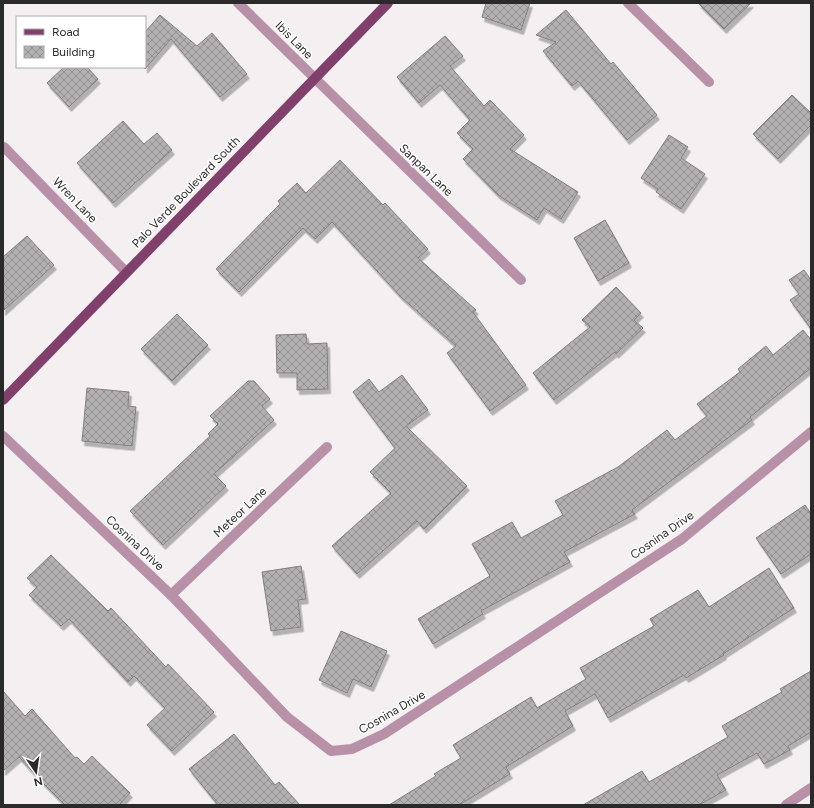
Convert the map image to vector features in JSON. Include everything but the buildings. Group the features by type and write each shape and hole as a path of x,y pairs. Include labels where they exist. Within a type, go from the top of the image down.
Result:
{"main road":[{"name":"Palo Verde Boulevard South","path":"3,400 388,3"}],"street":[{"name":"Ibis Lane","path":"238,3 314,78"},
{"path":"628,3 709,82"},
{"name":"Sanpan Lane","path":"314,78 520,280"},
{"name":"Wren Lane","path":"4,147 126,272"},
{"name":"Cosnina Drive","path":"3,436 171,595 287,717 331,751 352,749 384,734 682,539 811,432"},
{"name":"Meteor Lane","path":"171,595 327,447"},
{"path":"786,805 811,788"}]}
